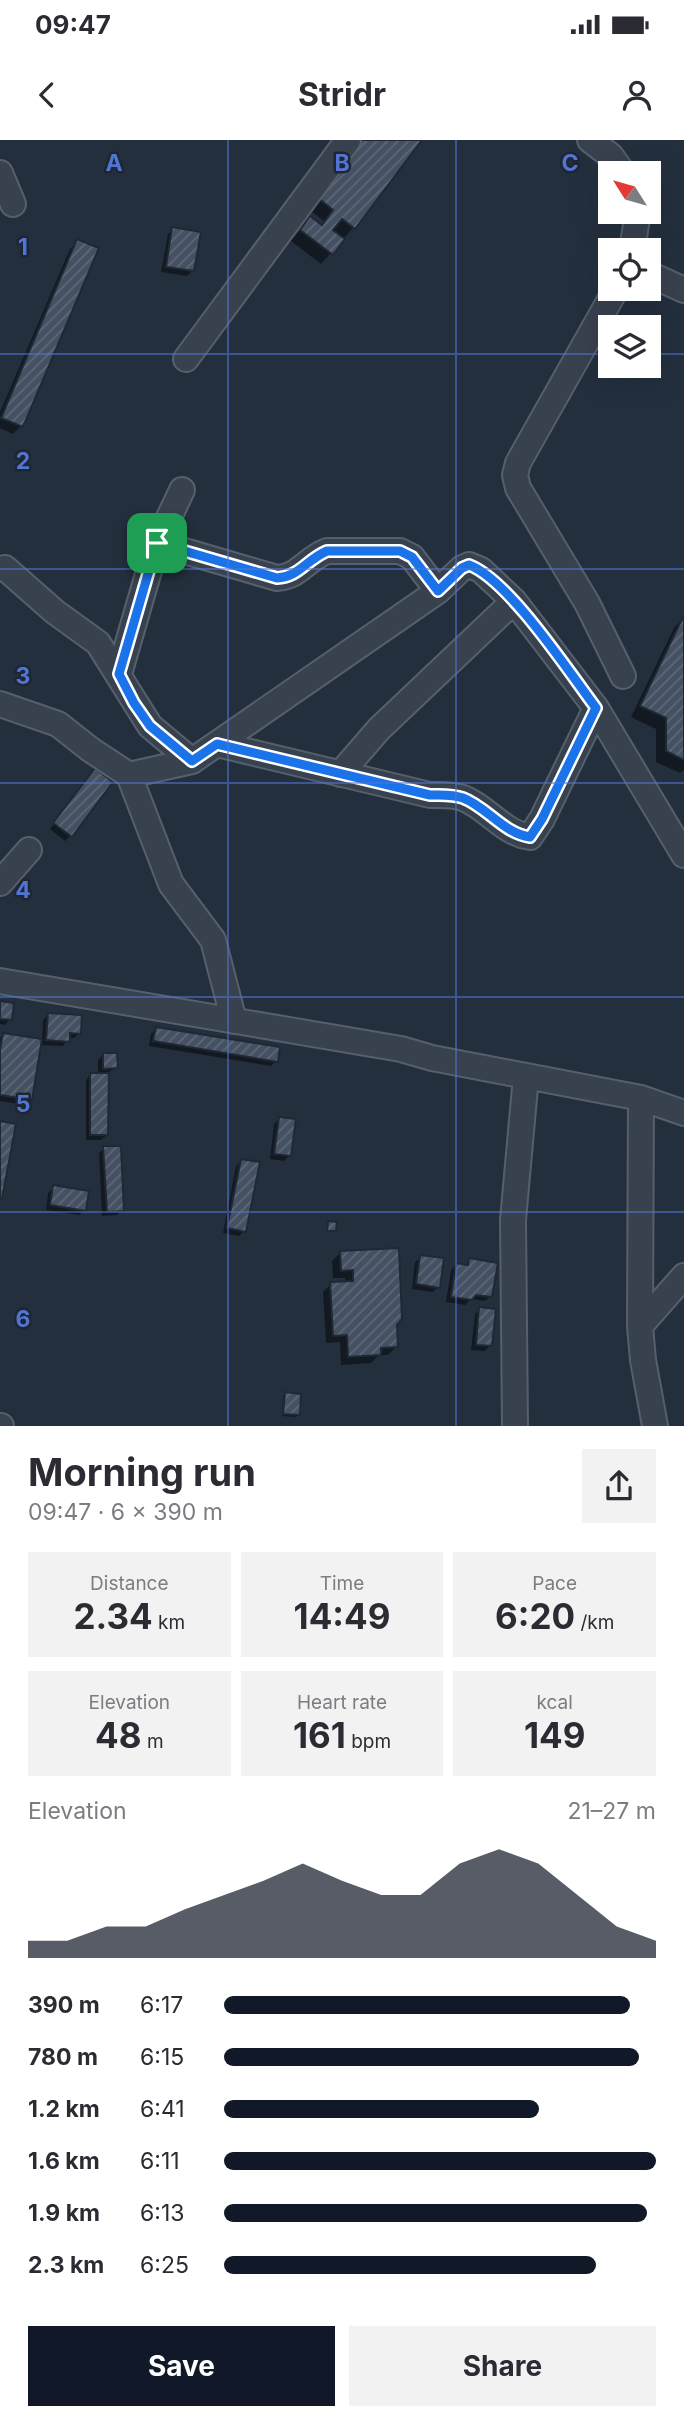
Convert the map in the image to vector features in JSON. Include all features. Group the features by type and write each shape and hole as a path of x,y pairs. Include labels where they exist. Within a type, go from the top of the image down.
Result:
{"street":[{"path":"186,359 348,140"},
{"path":"590,140 615,161"},
{"path":"0,173 13,204"},
{"path":"661,279 684,290"},
{"path":"609,301 518,463 514,475 518,488 587,603 624,676"},
{"path":"119,674 157,543 182,490"},
{"path":"157,543 277,578 289,578 315,556 327,551 400,551 412,557 438,591"},
{"path":"129,775 192,761 438,591 462,568 469,565 481,570 514,601 596,708 684,855"},
{"path":"5,568 55,612 98,643 150,726 192,761"},
{"path":"340,774 379,729 514,601"},
{"path":"0,704 58,724 129,775 171,884 213,940 234,1021"},
{"path":"217,744 430,795 450,795 465,799 518,835 530,837 542,819 596,708"},
{"path":"0,883 29,850"},
{"path":"0,981 401,1049 432,1058 641,1098 684,1113"},
{"path":"515,1426 513,1220 526,1076"},
{"path":"641,1098 640,1326 655,1426"},
{"path":"640,1326 684,1276"}],"building":[{"path":"361,140 422,140 355,229 342,219 333,230 345,239 333,255 300,230 310,216 322,225 333,210 318,198"},
{"path":"172,227 201,232 194,271 166,267"},
{"path":"77,239 99,248 23,427 1,418"},
{"path":"684,615 684,760 666,751 666,718 640,706"},
{"path":"95,768 113,782 72,837 53,823"},
{"path":"0,1001 14,1003 12,1020 0,1019"},
{"path":"48,1013 82,1015 81,1034 70,1033 70,1042 46,1040"},
{"path":"156,1027 280,1047 278,1062 153,1041"},
{"path":"3,1033 42,1039 32,1100 0,1095 0,1050"},
{"path":"103,1053 117,1053 118,1068 103,1069"},
{"path":"90,1073 109,1073 108,1135 90,1135"},
{"path":"279,1117 296,1119 291,1156 274,1154"},
{"path":"0,1121 16,1124 2,1199 0,1199"},
{"path":"103,1146 121,1146 124,1211 107,1212"},
{"path":"241,1159 260,1162 246,1232 227,1228"},
{"path":"53,1185 89,1191 86,1211 50,1205"},
{"path":"328,1221 337,1222 336,1231 327,1231"},
{"path":"399,1248 402,1319 397,1325 398,1347 381,1348 381,1355 348,1357 347,1335 333,1336 330,1282 353,1281 353,1270 341,1271 340,1251"},
{"path":"420,1255 444,1258 440,1288 416,1284"},
{"path":"469,1258 498,1263 492,1297 476,1295 472,1300 451,1297 456,1263 468,1265"},
{"path":"479,1307 496,1309 492,1346 476,1345"},
{"path":"285,1392 301,1394 300,1415 283,1414"}],"route":[{"path":"157,543 277,578 289,578 315,556 327,551 400,551 412,557 438,591 462,568 469,565 481,570 514,601 596,708 542,819 530,837 518,835 465,799 450,795 430,795 217,744 192,761 150,726 119,674 157,543"}]}
